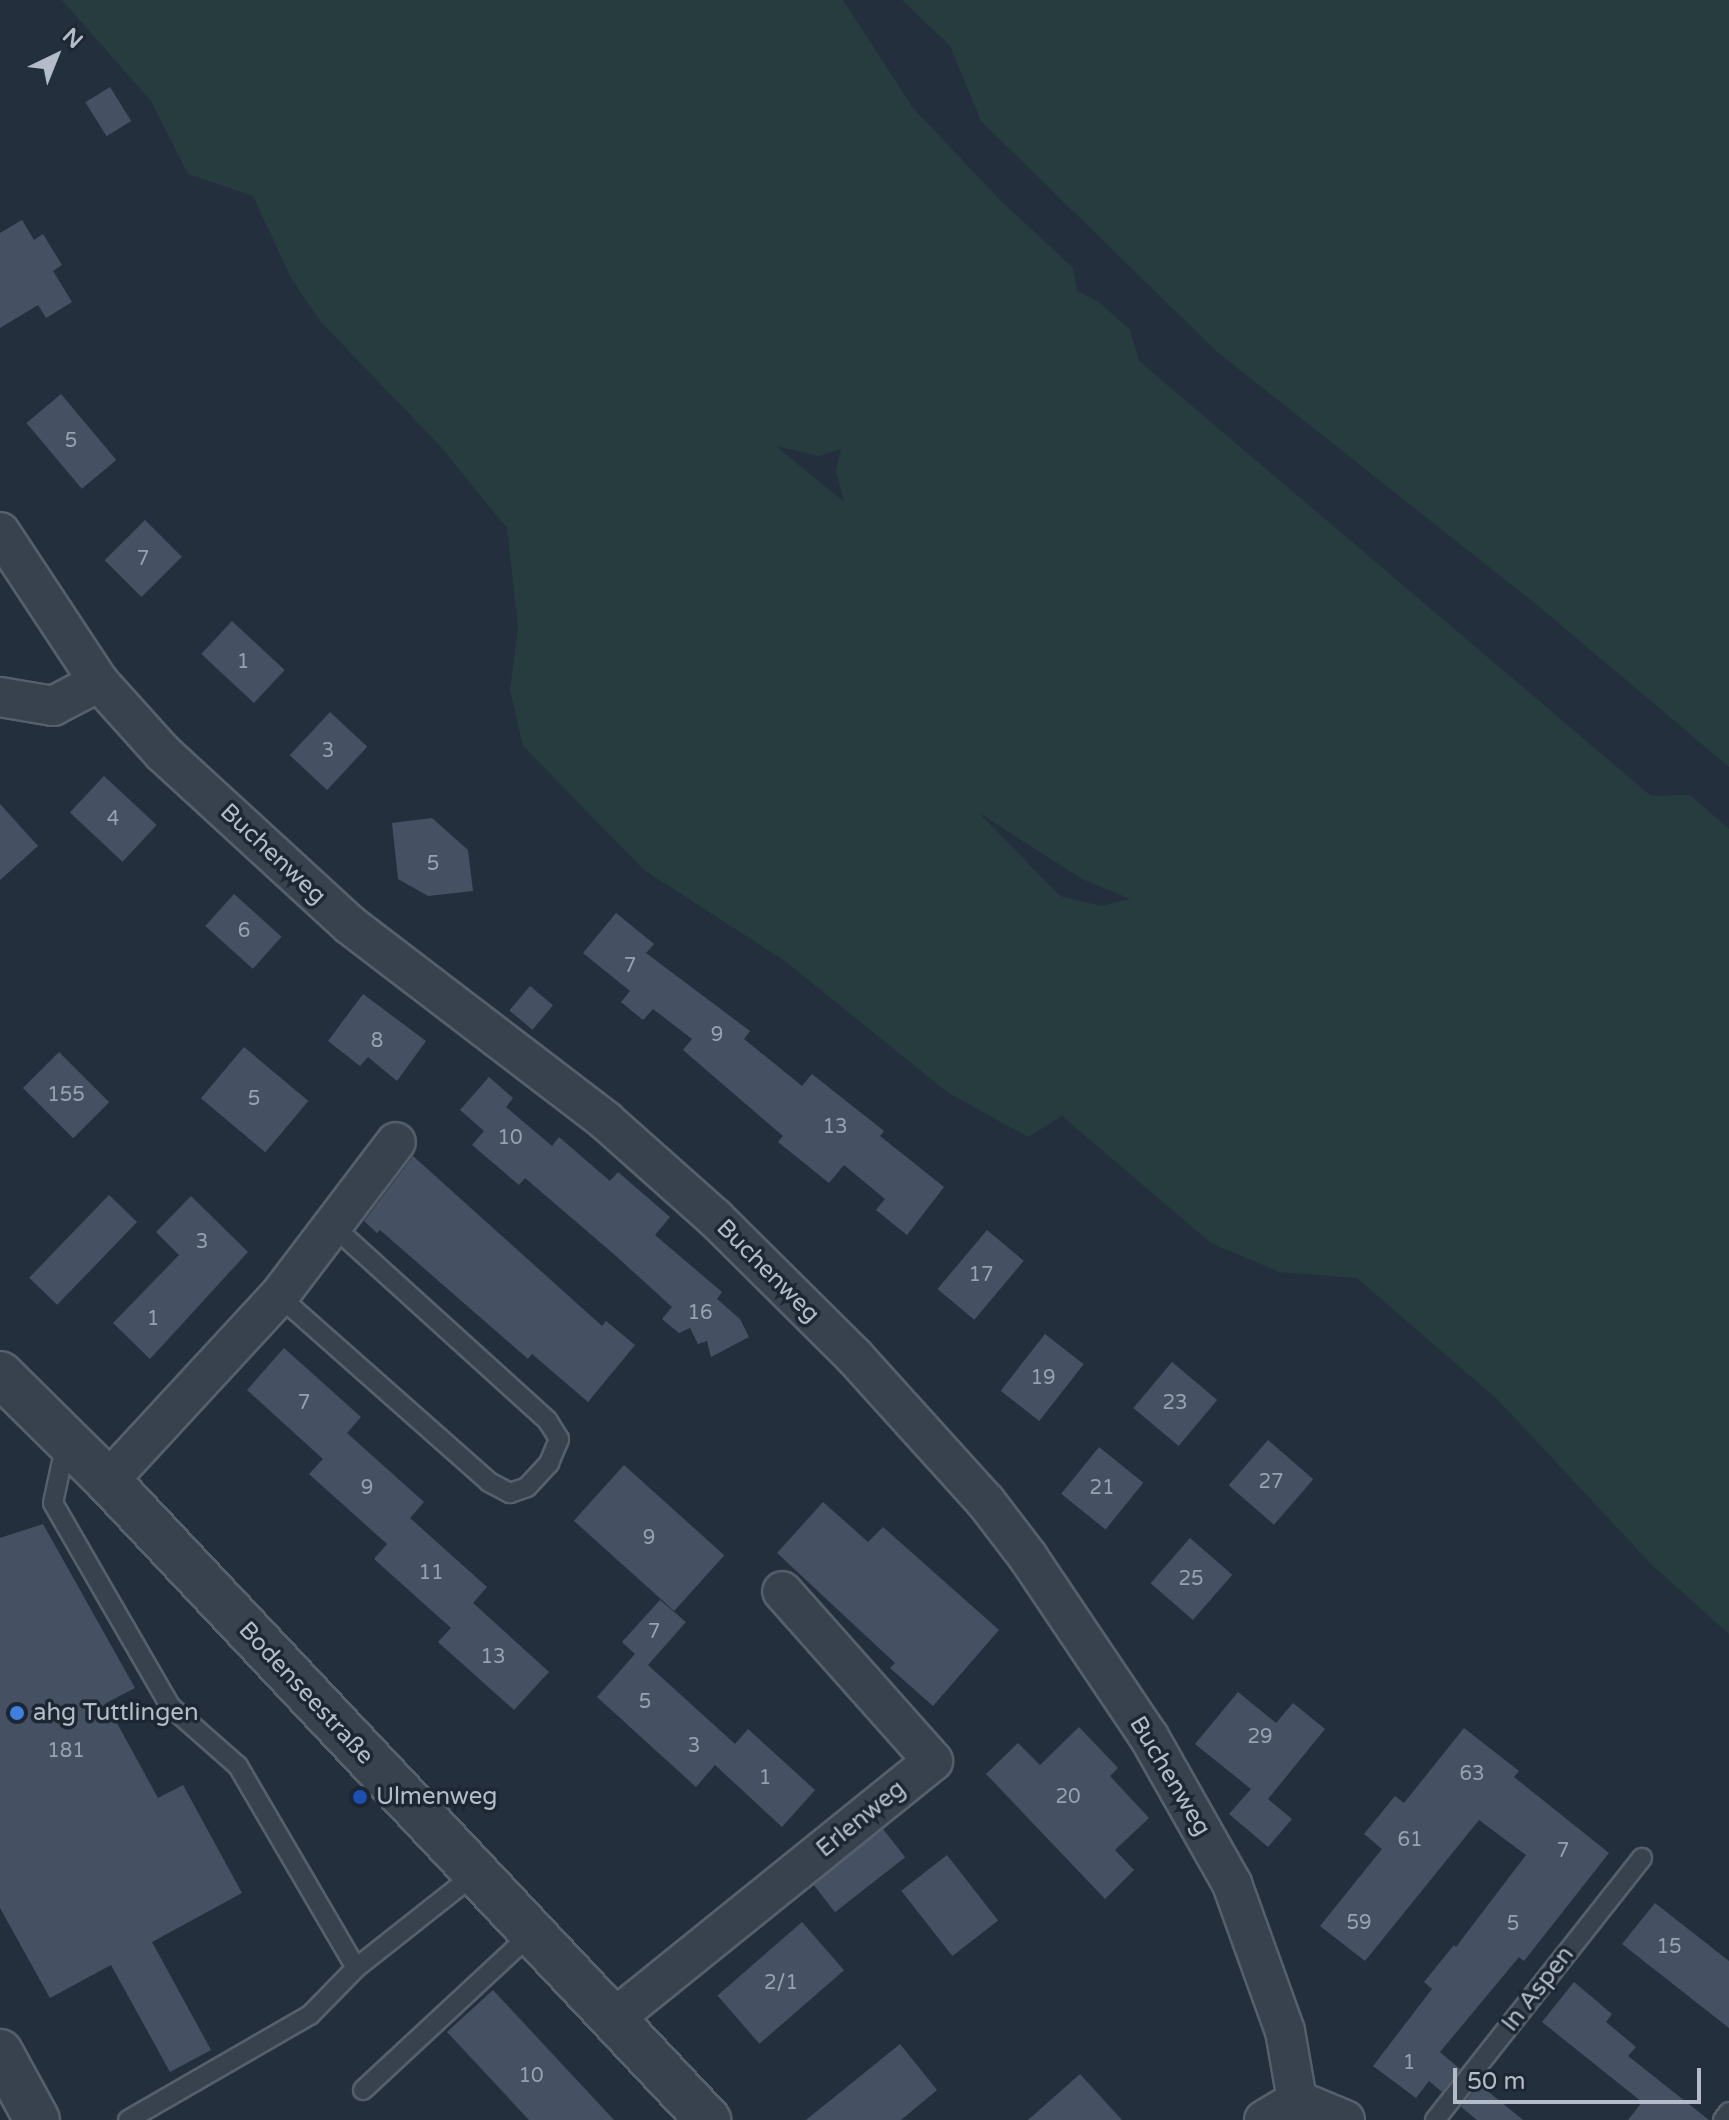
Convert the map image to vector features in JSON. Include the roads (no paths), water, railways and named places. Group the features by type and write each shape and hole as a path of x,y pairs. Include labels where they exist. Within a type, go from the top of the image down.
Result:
{"street":[{"name":"Buchenweg","path":"0,532 99,682 163,753 350,925 606,1121 715,1218 854,1356 986,1502 1028,1557 1149,1737 1232,1884 1285,2031 1297,2100"},
{"path":"0,697 53,706 99,682"},
{"path":"108,1481 279,1296 396,1142"},
{"name":"Bodenseestraße","path":"0,1374 108,1481 708,2120"},
{"name":"Erlenweg","path":"612,2020 933,1761 782,1591"},
{"path":"0,2052 37,2120"},
{"path":"1264,2120 1297,2100 1344,2120"}],"lane":[{"path":"279,1296 489,1482 510,1493 527,1487 549,1463 559,1439 547,1420 334,1227"},
{"path":"67,1440 53,1503 171,1707 238,1766 356,1968"},
{"name":"In Aspen","path":"1435,2120 1642,1858"},
{"path":"128,2120 310,2015 356,1968 475,1874"},
{"path":"363,2090 531,1934"},
{"path":"1723,2120 1729,2112"}],"place":[{"name":"ahg Tuttlingen","path":"17,1713"},
{"name":"Ulmenweg","path":"360,1797"}]}
